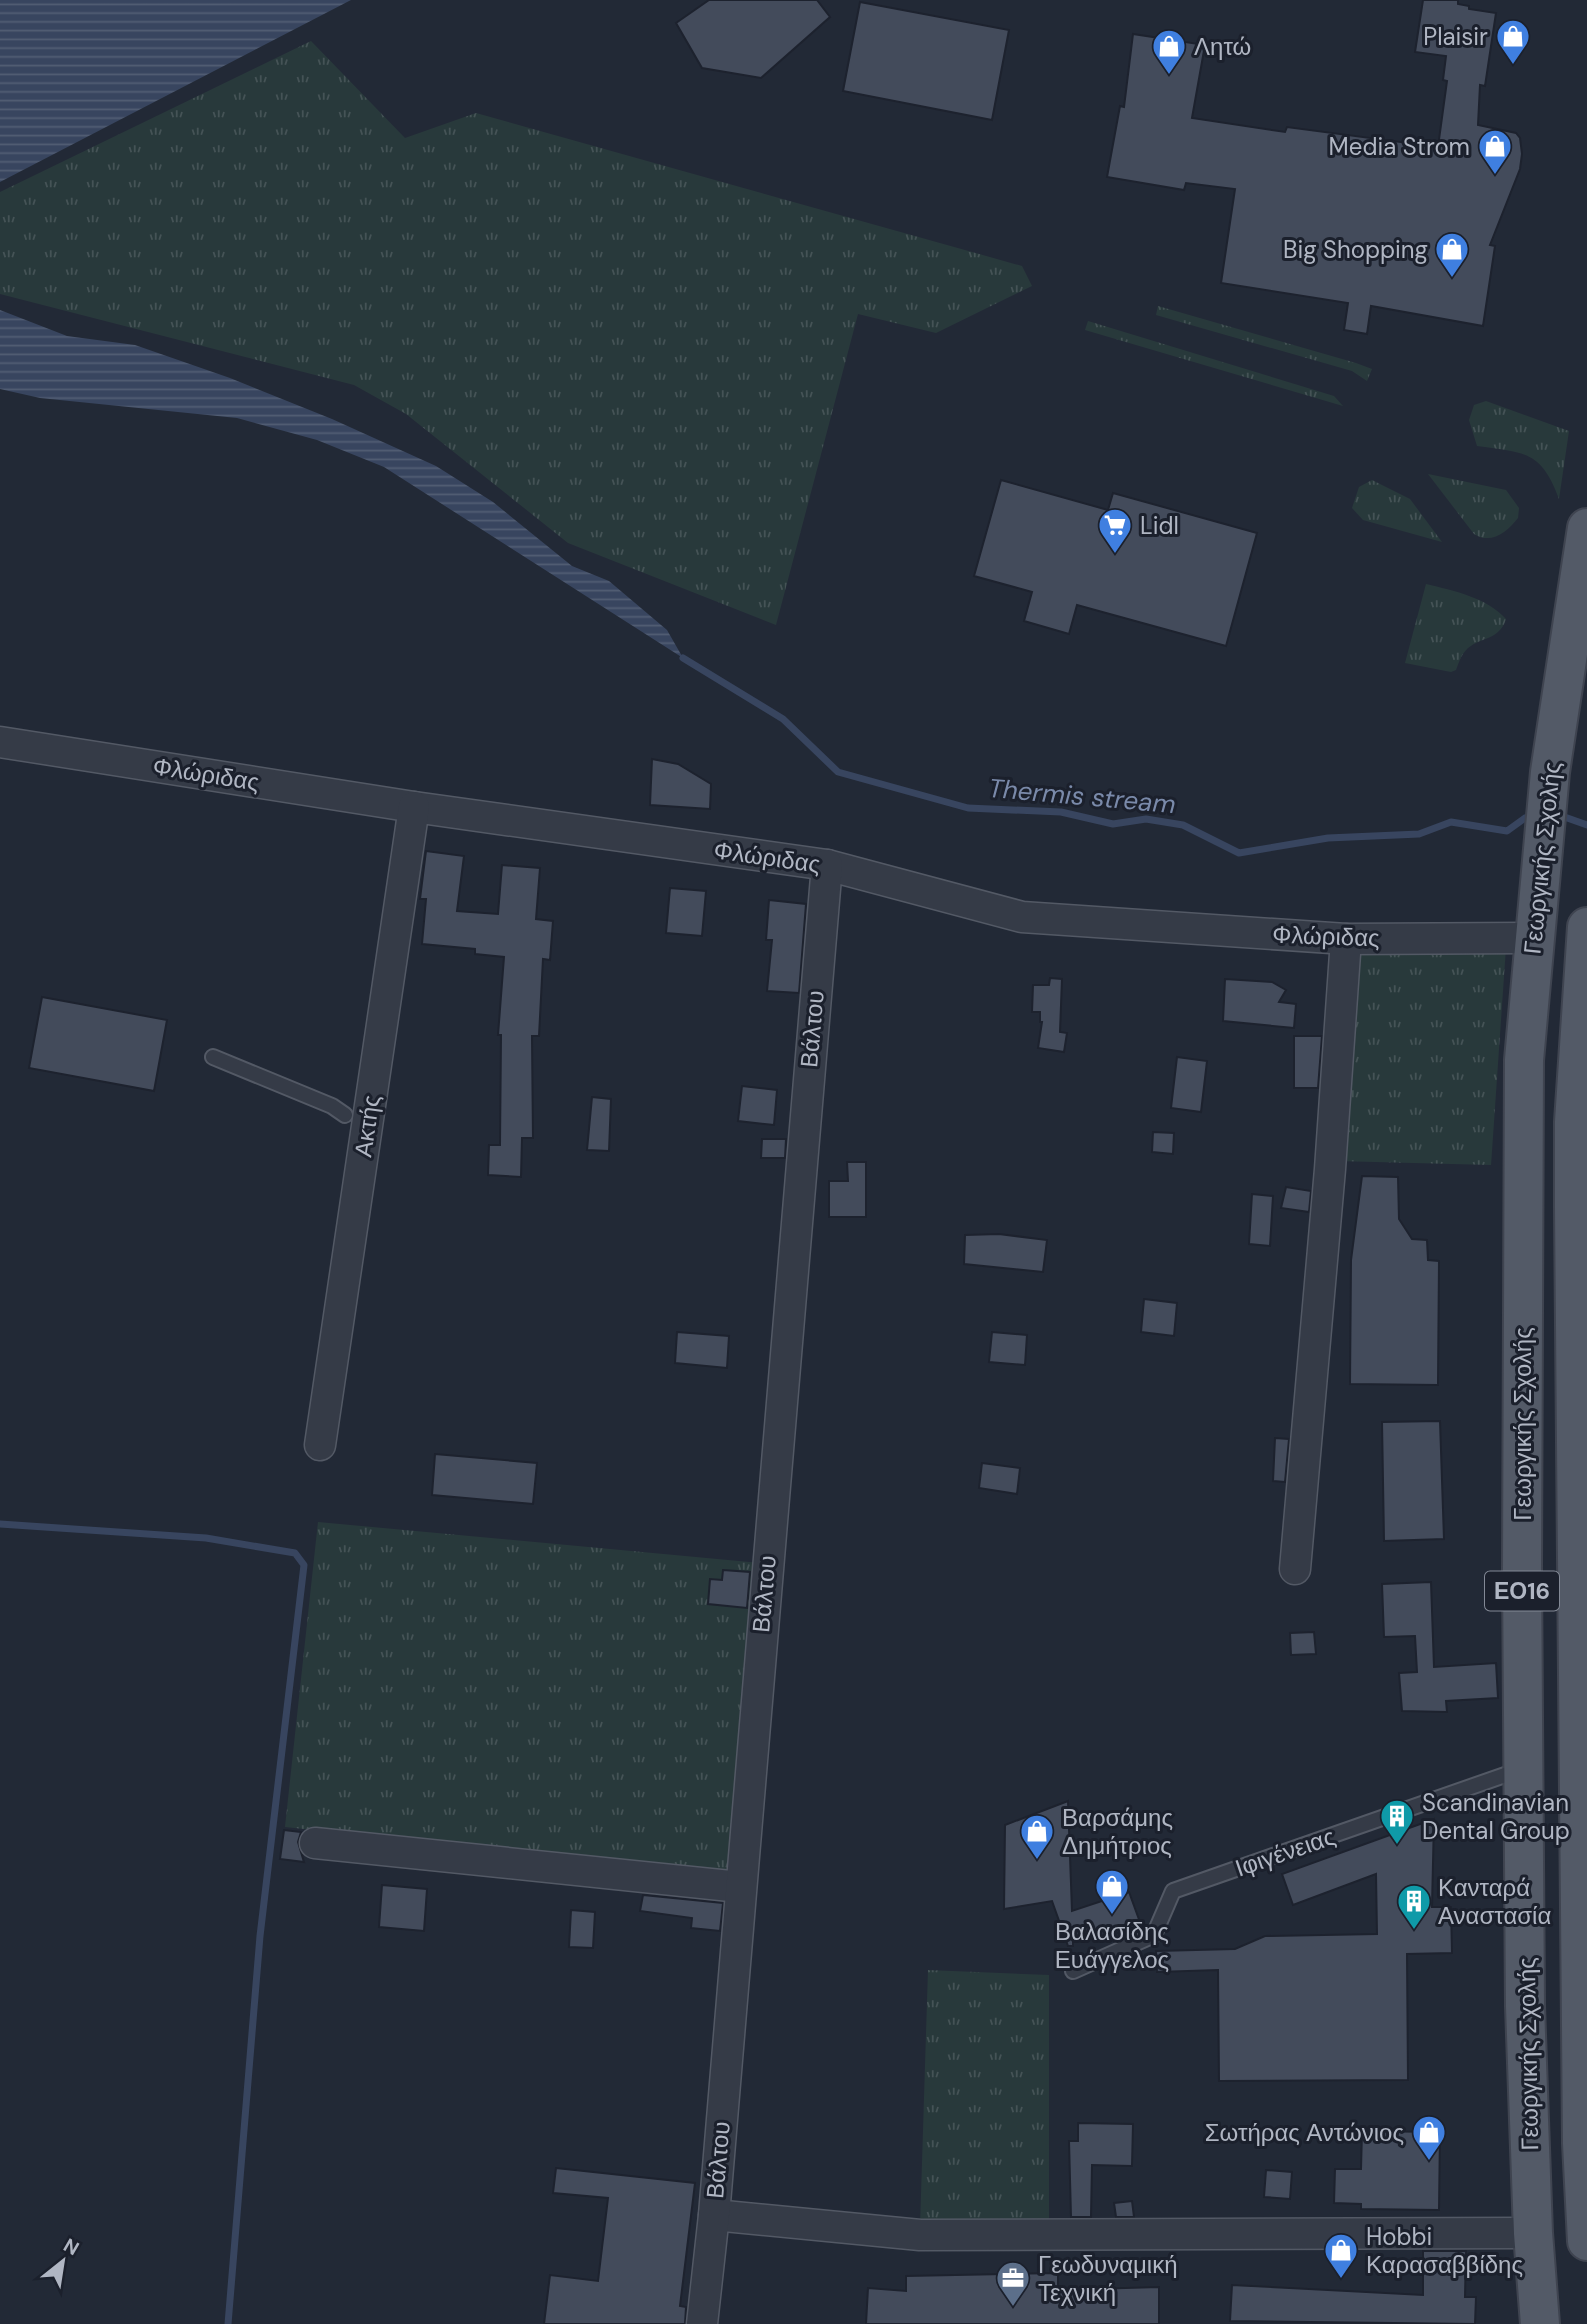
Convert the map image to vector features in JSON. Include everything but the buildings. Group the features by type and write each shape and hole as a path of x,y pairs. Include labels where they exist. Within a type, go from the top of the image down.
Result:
{"main road":[{"name":"Γεωργικής Σχολής","path":"1540,2324 1533,2233 1525,2006 1521,1169 1524,1060 1541,858 1550,772 1587,528"},
{"name":"ΕΟ16","path":"1587,927 1575,1109 1574,1208 1581,2130 1587,2241"}],"street":[{"name":"Φλώριδας","path":"0,742 414,807 827,865 1021,917 1346,939 1534,938"},
{"name":"Ακτής","path":"320,1445 414,807"},
{"name":"Βάλτου","path":"702,2324 714,2215 827,865"},
{"path":"1295,1569 1330,1169 1346,939"},
{"path":"315,1843 740,1887"},
{"path":"714,2215 920,2235 1533,2233"}],"lane":[{"path":"213,1057 332,1106 345,1115"},
{"name":"Ιφιγένειας","path":"1073,1971 1154,1934 1173,1891 1525,1768"}],"green space":[{"path":"311,41 405,138 476,113 1022,266 1032,286 936,333 858,314 776,625 568,543 406,414 354,385 0,294 0,192"},
{"path":"1158,306 1372,369 1367,381 1352,371 1156,315"},
{"path":"1088,321 1334,396 1343,406 1085,330"},
{"path":"1486,401 1569,431 1559,499 1545,471 1529,457 1508,450 1477,446 1469,420 1474,405"},
{"path":"1428,474 1506,490 1519,508 1518,518 1498,535 1480,537 1474,534"},
{"path":"1372,480 1410,499 1442,542 1363,520 1352,508 1359,487"},
{"path":"1426,584 1479,600 1506,619 1498,632 1468,648 1456,670 1451,672 1405,663"},
{"path":"1352,945 1506,947 1491,1165 1337,1161"},
{"path":"318,1522 760,1563 731,1874 285,1827"},
{"path":"928,1970 1049,1975 1049,2227 920,2228"}],"water":[{"path":"0,0 351,0 0,182"},
{"path":"0,310 67,336 135,345 230,378 332,419 436,466 493,502 572,566 609,581 667,630 683,658 384,467 317,440 237,418 40,398 0,389"}],"waterway":[{"name":"Thermis stream","path":"683,658 783,719 838,772 968,808 1061,812 1113,824 1146,819 1183,825 1239,853 1328,838 1419,834 1451,822 1507,831 1525,818 1534,816"},
{"name":"Thermis stream","path":"1556,814 1587,825"},
{"path":"0,1524 206,1538 295,1553 304,1565 260,1936 228,2324"}],"place":[{"name":"Plaisir","path":"1513,66"},
{"name":"Λητώ","path":"1169,76"},
{"name":"Media Strom","path":"1495,176"},
{"name":"Big Shopping","path":"1452,279"},
{"name":"Lidl","path":"1115,555"},
{"name":"Scandinavian Dental Group","path":"1397,1846"},
{"name":"Βαρσάμης Δημήτριος","path":"1037,1861"},
{"name":"Βαλασίδης Ευάγγελος","path":"1112,1916"},
{"name":"Κανταρά Αναστασία","path":"1414,1931"},
{"name":"Σωτήρας Αντώνιος","path":"1429,2162"},
{"name":"Hobbi Καρασαββίδης","path":"1341,2280"},
{"name":"Γεωδυναμική Τεχνική","path":"1013,2308"}]}
